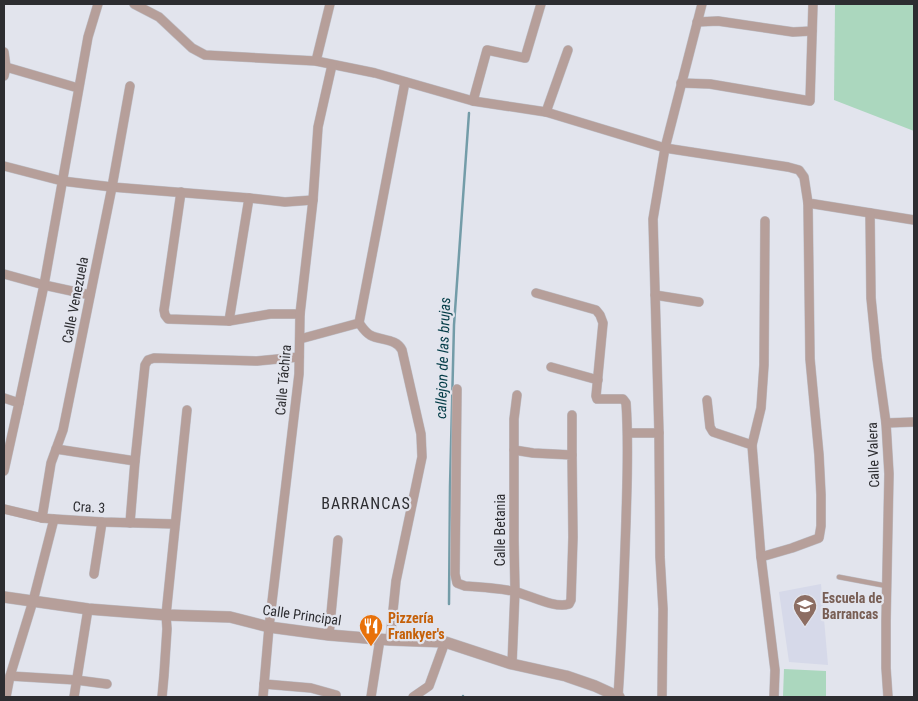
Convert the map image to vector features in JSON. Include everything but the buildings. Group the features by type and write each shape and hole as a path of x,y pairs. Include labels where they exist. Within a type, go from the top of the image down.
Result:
{"street":[{"path":"4,471 44,285 88,37 98,4"},
{"path":"134,4 159,17 192,48 205,56 316,61 375,73 474,102 546,112 665,148 798,170 804,177 808,203 810,359 820,463 821,526 819,538 761,557"},
{"path":"316,61 330,4"},
{"path":"474,102 487,50 525,58 540,4"},
{"path":"662,697 663,609 660,557 659,433 653,219 665,148 702,4"},
{"path":"681,83 710,84 810,101 813,4"},
{"path":"697,22 718,21 793,32 812,31"},
{"path":"546,112 568,50"},
{"path":"4,52 5,71 78,88"},
{"name":"Calle Táchira","path":"263,697 269,627 299,374 300,314 313,200 318,127 332,65"},
{"path":"371,697 385,640 422,457 421,434 400,345 370,335 359,323 405,82"},
{"name":"Calle Venezuela","path":"42,518 51,463 63,430 112,187 130,86"},
{"path":"4,166 62,181 112,187 285,202 313,200"},
{"path":"181,192 164,310 165,315 168,318 229,321 270,314 300,314"},
{"path":"229,321 249,198"},
{"path":"808,203 914,220"},
{"name":"Calle Valera","path":"870,213 871,298 886,423 889,474 886,668 888,697"},
{"path":"765,221 764,365 761,408 752,445 761,557 775,670 774,697"},
{"path":"4,274 90,295"},
{"path":"536,293 596,310 603,323 596,398 625,400 628,433 619,697"},
{"path":"655,295 699,302"},
{"path":"300,339 359,323"},
{"path":"130,523 145,365 148,360 154,358 257,361 299,357"},
{"path":"551,367 598,380"},
{"path":"458,389 455,574 458,583 465,586 515,591 536,600 564,606 569,604 571,600 572,415"},
{"name":"Calle Betania","path":"512,664 515,591 514,419 517,396"},
{"path":"4,398 20,403"},
{"path":"707,400 711,430 752,445"},
{"path":"162,697 167,629 166,616 187,410"},
{"path":"886,423 914,422"},
{"path":"628,433 659,433"},
{"path":"56,449 135,461"},
{"path":"514,450 572,455"},
{"name":"Cra. 3","path":"4,509 42,518 175,524"},
{"path":"6,697 10,676 33,601 54,519"},
{"path":"94,574 102,522"},
{"path":"329,635 338,540"},
{"name":"Calle Principal","path":"4,597 88,609 166,616 230,617 269,627 329,635 385,640 446,642 512,664 566,676 596,686 619,697"},
{"path":"74,697 88,609"},
{"path":"414,697 429,686 446,642"},
{"path":"10,676 107,684"},
{"path":"264,684 311,688 336,695 336,697"}],"lane":[{"path":"839,577 887,586"}],"shaded area":[{"name":"Escuela de Barrancas","path":"821,584 828,665 789,662 779,592"}],"green space":[{"path":"835,4 914,4 914,131 834,100"},
{"path":"784,669 826,671 826,697 783,696"}],"waterway":[{"name":"callejon de las brujas","path":"449,604 454,325 469,113"}],"place":[{"name":"Escuela de Barrancas","path":"805,627"},
{"name":"Pizzería Frankyer's","path":"371,647"}],"district":[{"name":"BARRANCAS","path":"366,503"}]}
